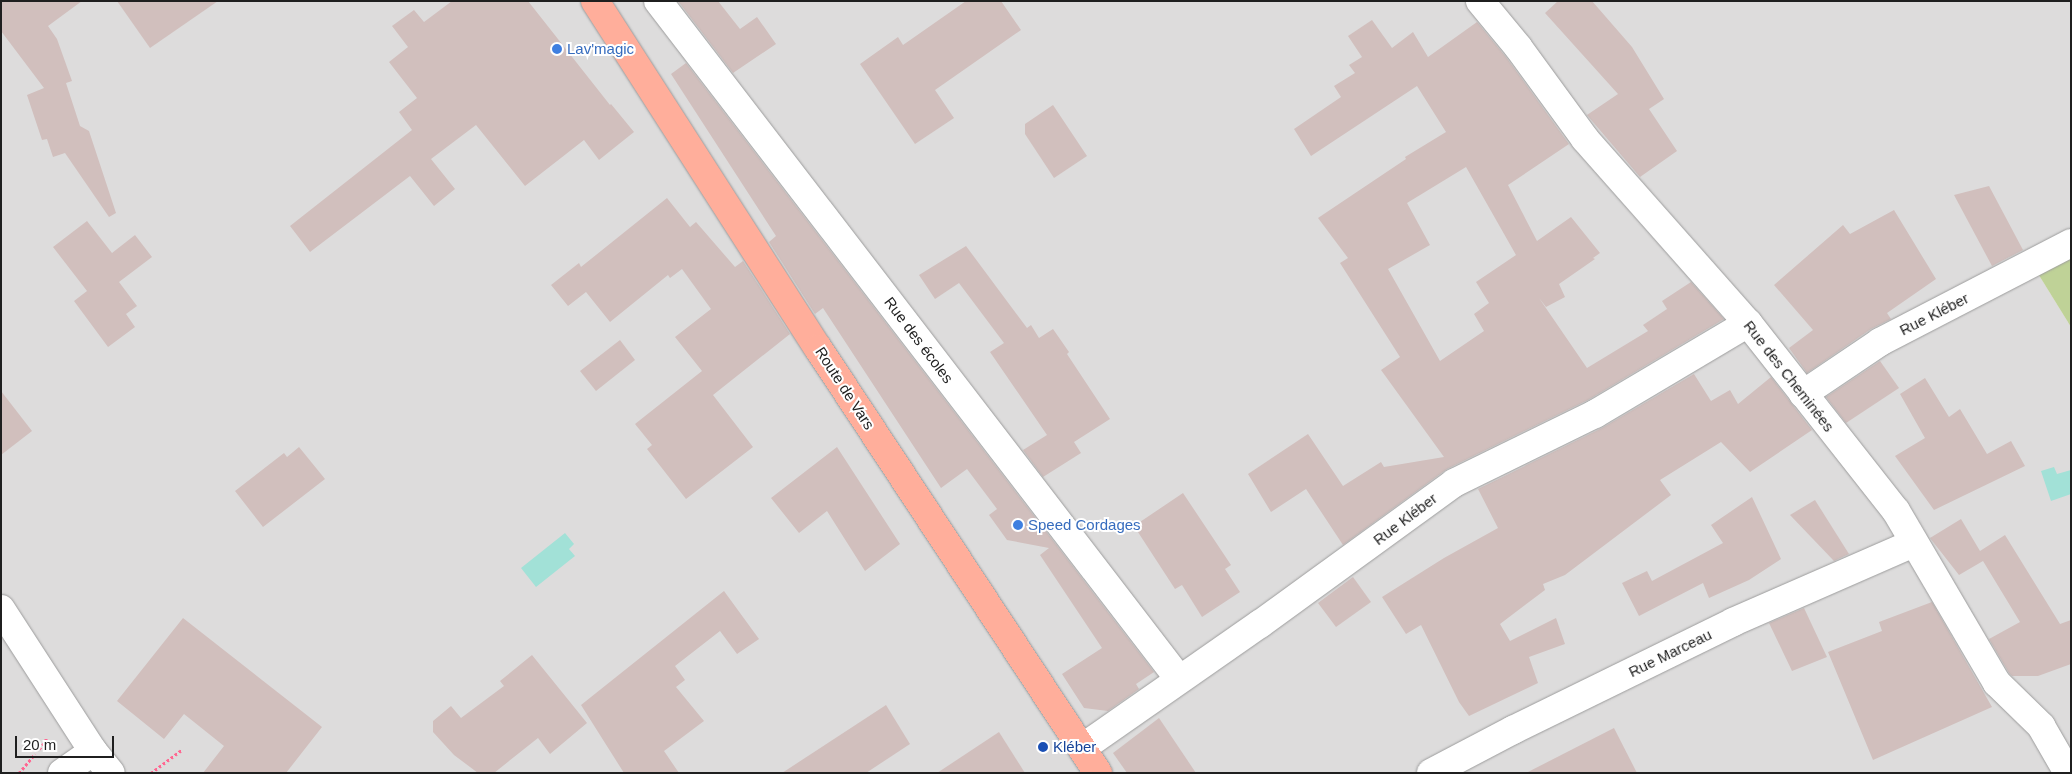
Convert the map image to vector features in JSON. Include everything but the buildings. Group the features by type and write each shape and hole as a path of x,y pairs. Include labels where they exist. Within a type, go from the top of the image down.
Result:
{"main road":[{"name":"Route de Vars","path":"595,1 823,356 1098,773"}],"street":[{"name":"Rue des écoles","path":"658,1 1179,679"},
{"name":"Rue des Cheminées","path":"1480,1 1518,47 1585,140 1748,323 1896,511 1997,683 2041,726 2068,773"},
{"name":"Rue Kléber","path":"1803,394 1880,342 2071,243"},
{"name":"Rue Kléber","path":"1082,748 1260,624 1454,483 1595,414 1748,323"},
{"name":"Rue Marceau","path":"1431,773 1513,730 1733,622 1914,543"},
{"path":"1,609 10,626 93,751 110,773"},
{"path":"62,773 93,751"}],"path":[{"path":"151,773 182,750"}],"shaded area":[{"path":"1,1 2071,1 2071,255 2037,272 2071,327 2071,773 1,773"}],"green space":[{"path":"2071,255 2071,327 2037,272"}],"water":[{"path":"2054,467 2057,474 2071,470 2071,494 2051,501 2041,471"},
{"path":"565,533 574,544 569,549 575,556 536,587 521,568"}],"place":[{"name":"Lav'magic","path":"557,49"},
{"name":"Speed Cordages","path":"1018,525"},
{"name":"Kléber","path":"1043,747"}]}
